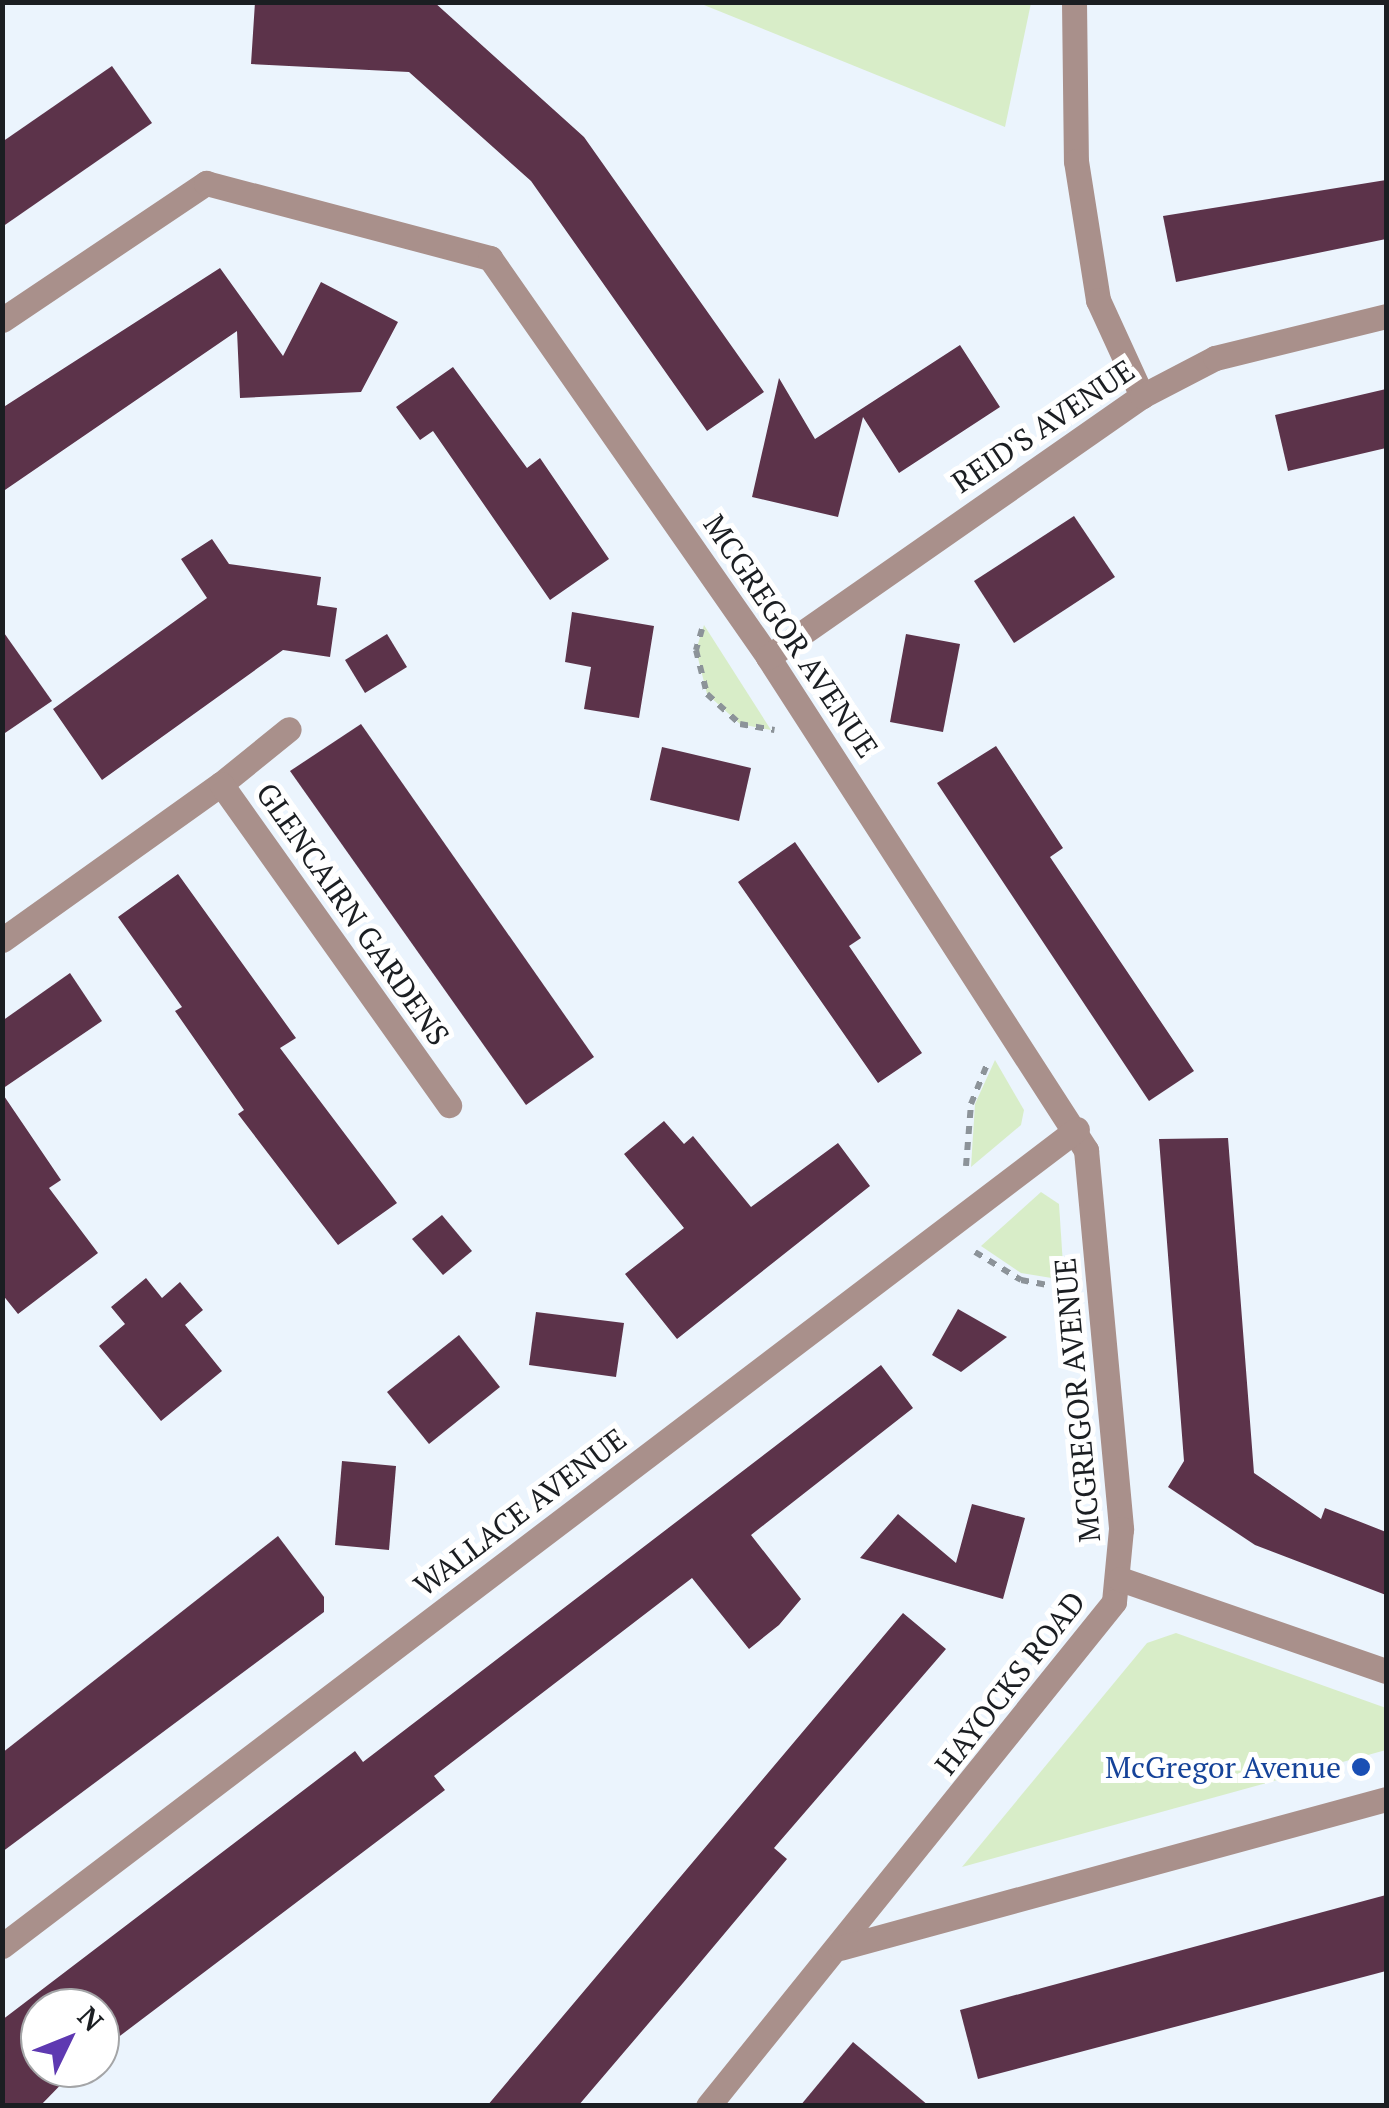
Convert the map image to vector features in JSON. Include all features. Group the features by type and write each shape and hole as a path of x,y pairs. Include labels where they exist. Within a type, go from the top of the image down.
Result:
{"street":[{"path":"1074,2 1076,161 1098,300 1142,396"},
{"name":"MCGREGOR AVENUE","path":"2,320 206,183 470,249 508,273 768,657 1077,1129 1100,1286 1120,1579"},
{"name":"REID'S AVENUE","path":"768,657 1142,396 1214,358 1386,316"},
{"path":"221,784 289,729"},
{"name":"GLENCAIRN GARDENS","path":"2,940 221,784 448,1106"},
{"name":"WALLACE AVENUE","path":"2,1946 1077,1129"},
{"name":"HAYOCKS ROAD","path":"708,2106 1103,1622 1120,1579 1386,1670"},
{"path":"840,1948 1386,1799"}],"path":[{"path":"722,593 696,650 707,694 757,730 813,726"},
{"path":"982,1202 966,1176 971,1104 1010,1028"},
{"path":"950,1226 982,1259 1021,1280 1100,1286"}],"green space":[{"path":"1031,2 1005,127 699,3"},
{"path":"704,625 771,730 740,724 707,694 696,650"},
{"path":"995,1060 1024,1110 1021,1125 971,1167 975,1104"},
{"path":"1041,1192 1059,1204 1064,1280 1021,1273 981,1246"},
{"path":"1176,1633 1386,1708 1386,1750 962,1867 1147,1643"}],"building":[{"path":"255,2 434,2 584,137 764,392 707,431 531,181 409,72 251,64"},
{"path":"112,66 152,123 2,227 2,142"},
{"path":"1386,180 1386,239 1176,282 1163,216"},
{"path":"220,268 283,356 321,282 398,322 361,392 240,398 237,331 2,492 2,408"},
{"path":"960,345 1000,407 899,473 863,417 838,517 752,497 779,378 815,439"},
{"path":"453,367 527,468 540,458 609,559 550,600 433,431 420,440 396,407"},
{"path":"1386,389 1386,448 1288,471 1275,415"},
{"path":"1074,516 1115,577 1014,643 974,581"},
{"path":"212,539 229,564 321,577 317,605 337,608 330,657 283,650 102,780 53,709 207,598 181,559"},
{"path":"572,612 654,626 639,718 584,709 591,667 565,662"},
{"path":"2,630 52,701 2,735"},
{"path":"387,634 407,667 365,693 345,660"},
{"path":"906,634 960,644 943,732 890,722"},
{"path":"361,724 594,1057 526,1105 290,771"},
{"path":"996,746 1063,848 1050,857 1194,1071 1149,1101 937,783"},
{"path":"662,747 751,768 739,821 650,800"},
{"path":"795,842 861,938 849,946 922,1053 878,1083 738,882"},
{"path":"178,874 296,1038 280,1048 397,1203 338,1245 238,1114 244,1110 175,1011 182,1007 118,917"},
{"path":"70,973 102,1021 2,1089 2,1021"},
{"path":"2,1093 61,1180 49,1188 98,1253 18,1314 2,1294"},
{"path":"664,1121 684,1144 693,1136 751,1207 838,1143 870,1186 677,1339 625,1274 684,1228 624,1154"},
{"path":"1228,1138 1254,1473 1321,1519 1325,1508 1386,1532 1386,1595 1255,1545 1168,1487 1184,1461 1159,1139"},
{"path":"442,1215 472,1251 443,1275 412,1239"},
{"path":"146,1278 162,1298 180,1282 203,1310 185,1325 222,1371 161,1421 99,1346 125,1324 111,1307"},
{"path":"958,1309 1007,1337 961,1372 932,1355"},
{"path":"536,1312 624,1323 616,1377 529,1365"},
{"path":"459,1335 500,1387 429,1444 387,1392"},
{"path":"881,1365 913,1408 751,1535 801,1599 779,1625 749,1649 692,1578 434,1776 445,1790 120,2036 120,1988 44,1988 355,1751 363,1762"},
{"path":"342,1461 396,1466 389,1550 335,1545"},
{"path":"972,1504 1025,1518 1003,1599 860,1558 898,1514 956,1563"},
{"path":"278,1536 324,1597 324,1612 2,1852 2,1753"},
{"path":"903,1613 946,1649 774,1848 787,1859 683,1983 578,2106 487,2106"},
{"path":"1386,1895 1386,1971 978,2079 960,2010"},
{"path":"20,2006 20,2088 58,2088 40,2106 2,2106 2,2020"},
{"path":"853,2042 929,2106 800,2106"}],"place":[{"name":"McGregor Avenue","path":"1361,1767"}]}
